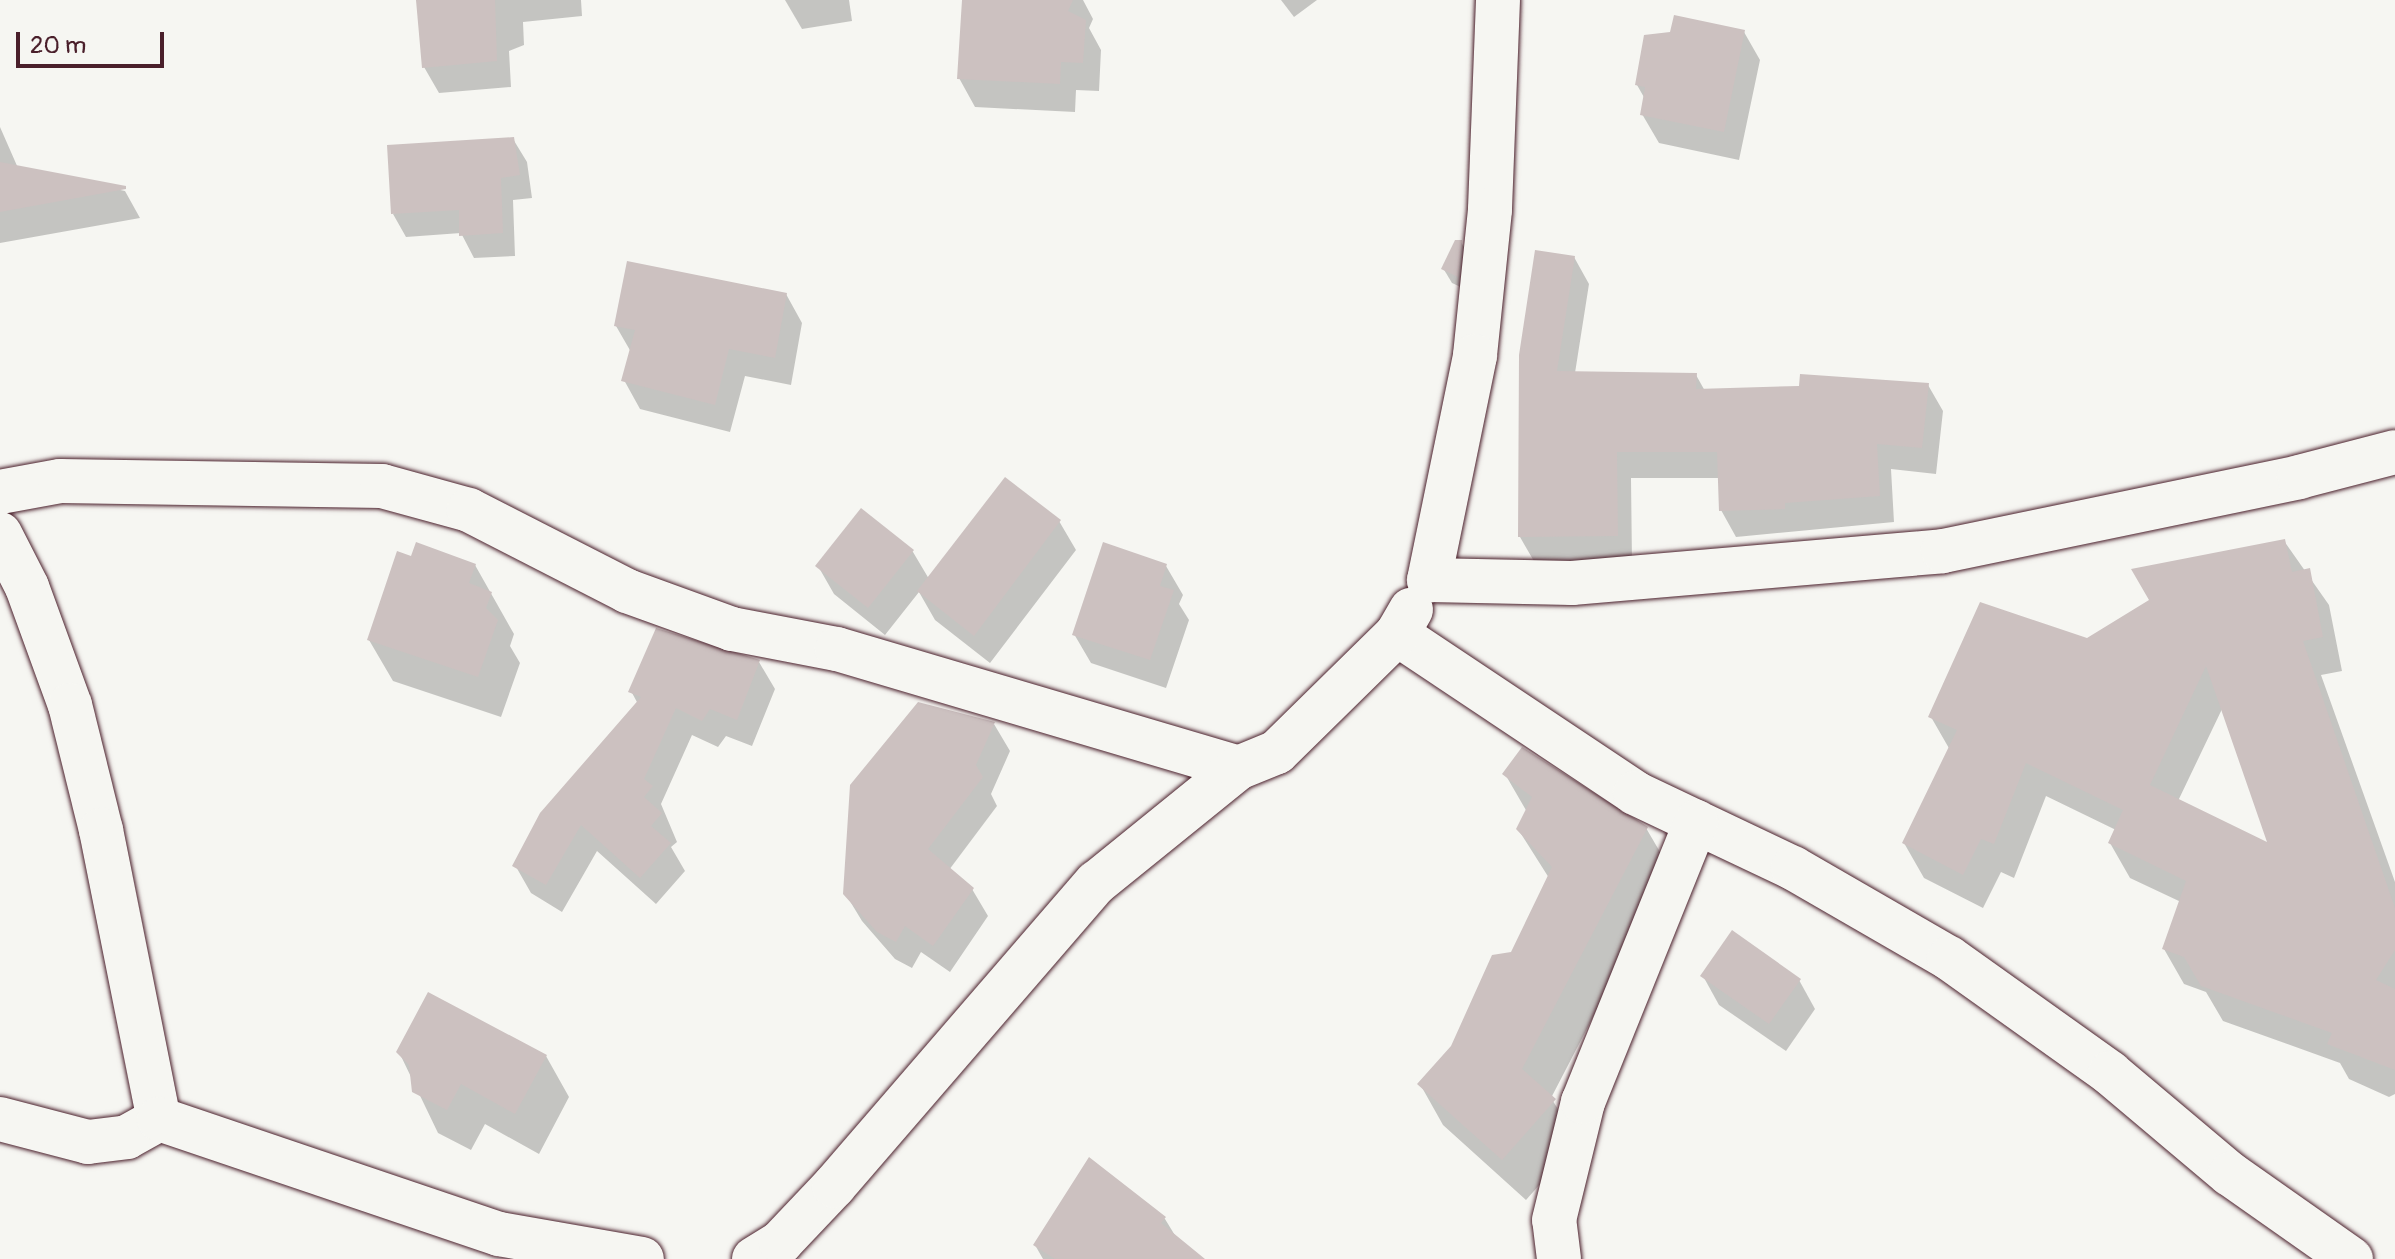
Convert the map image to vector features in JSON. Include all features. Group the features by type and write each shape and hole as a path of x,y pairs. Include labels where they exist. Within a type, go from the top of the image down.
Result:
{"street":[{"path":"754,1259 781,1242 834,1186 1096,883 1238,768 1277,752 1397,634 1429,580 1475,356 1490,210 1498,0"},
{"path":"1429,580 1572,583 1943,551 2299,477 2395,452"},
{"path":"0,492 60,481 382,486 469,510 627,591 732,629 837,649 1238,768"},
{"path":"0,534 27,587 70,705 101,830 159,1119"},
{"path":"1397,634 1635,793 1793,868 1949,958 2110,1073 2230,1174 2351,1259"},
{"path":"1559,1259 1554,1220 1583,1102 1696,822"},
{"path":"0,1119 88,1142 127,1137 159,1119 499,1234 642,1259"}],"building":[{"path":"416,0 495,0 497,61 422,68"},
{"path":"962,0 1073,0 1068,11 1086,20 1083,63 1061,62 1060,84 957,79"},
{"path":"1674,15 1745,30 1724,132 1640,115 1645,87 1635,85 1644,35 1670,32"},
{"path":"514,137 520,175 501,178 503,233 459,236 459,210 391,214 387,145"},
{"path":"0,162 126,186 126,189 0,212"},
{"path":"1455,240 1462,240 1458,277 1441,269"},
{"path":"1535,250 1575,256 1557,371 1697,373 1696,389 1799,386 1800,374 1929,383 1922,448 1877,444 1880,496 1785,503 1785,509 1719,511 1717,452 1617,452 1618,536 1518,537 1519,355"},
{"path":"627,261 787,293 775,358 729,349 715,405 621,381 635,330 614,326"},
{"path":"1005,477 1061,520 974,636 917,591"},
{"path":"861,508 914,550 868,608 815,566"},
{"path":"2285,539 2292,572 2310,568 2323,637 2303,641 2395,908 2395,950 2376,980 2395,989 2395,1070 2327,1044 2332,1033 2201,986 2184,957 2162,949 2186,881 2108,843 2123,810 2026,763 1994,844 1981,839 1963,875 1902,843 1957,730 1928,717 1980,602 2087,638 2149,600 2131,569","holes":["2206,666 2267,842 2150,785"]},
{"path":"416,542 476,564 469,583 492,592 486,608 498,620 478,677 367,640 397,551 411,556"},
{"path":"1103,542 1167,564 1160,586 1174,590 1150,660 1072,635"},
{"path":"656,628 760,660 737,720 710,709 702,721 676,708 644,779 653,786 644,797 662,813 651,826 671,843 640,878 581,825 546,885 512,866 540,813 641,697 628,692"},
{"path":"918,702 995,722 976,765 983,777 928,849 974,888 933,946 905,926 896,942 877,932 843,894 850,785"},
{"path":"1522,747 1648,827 1522,1069 1556,1099 1502,1160 1417,1084 1451,1046 1492,955 1511,952 1552,867 1516,829 1532,797 1502,774"},
{"path":"1732,930 1801,979 1769,1024 1700,976"},
{"path":"428,992 547,1055 515,1114 461,1084 447,1110 412,1092 409,1065 396,1052"},
{"path":"1089,1157 1166,1217 1161,1223 1205,1259 1055,1259 1033,1245"}]}
